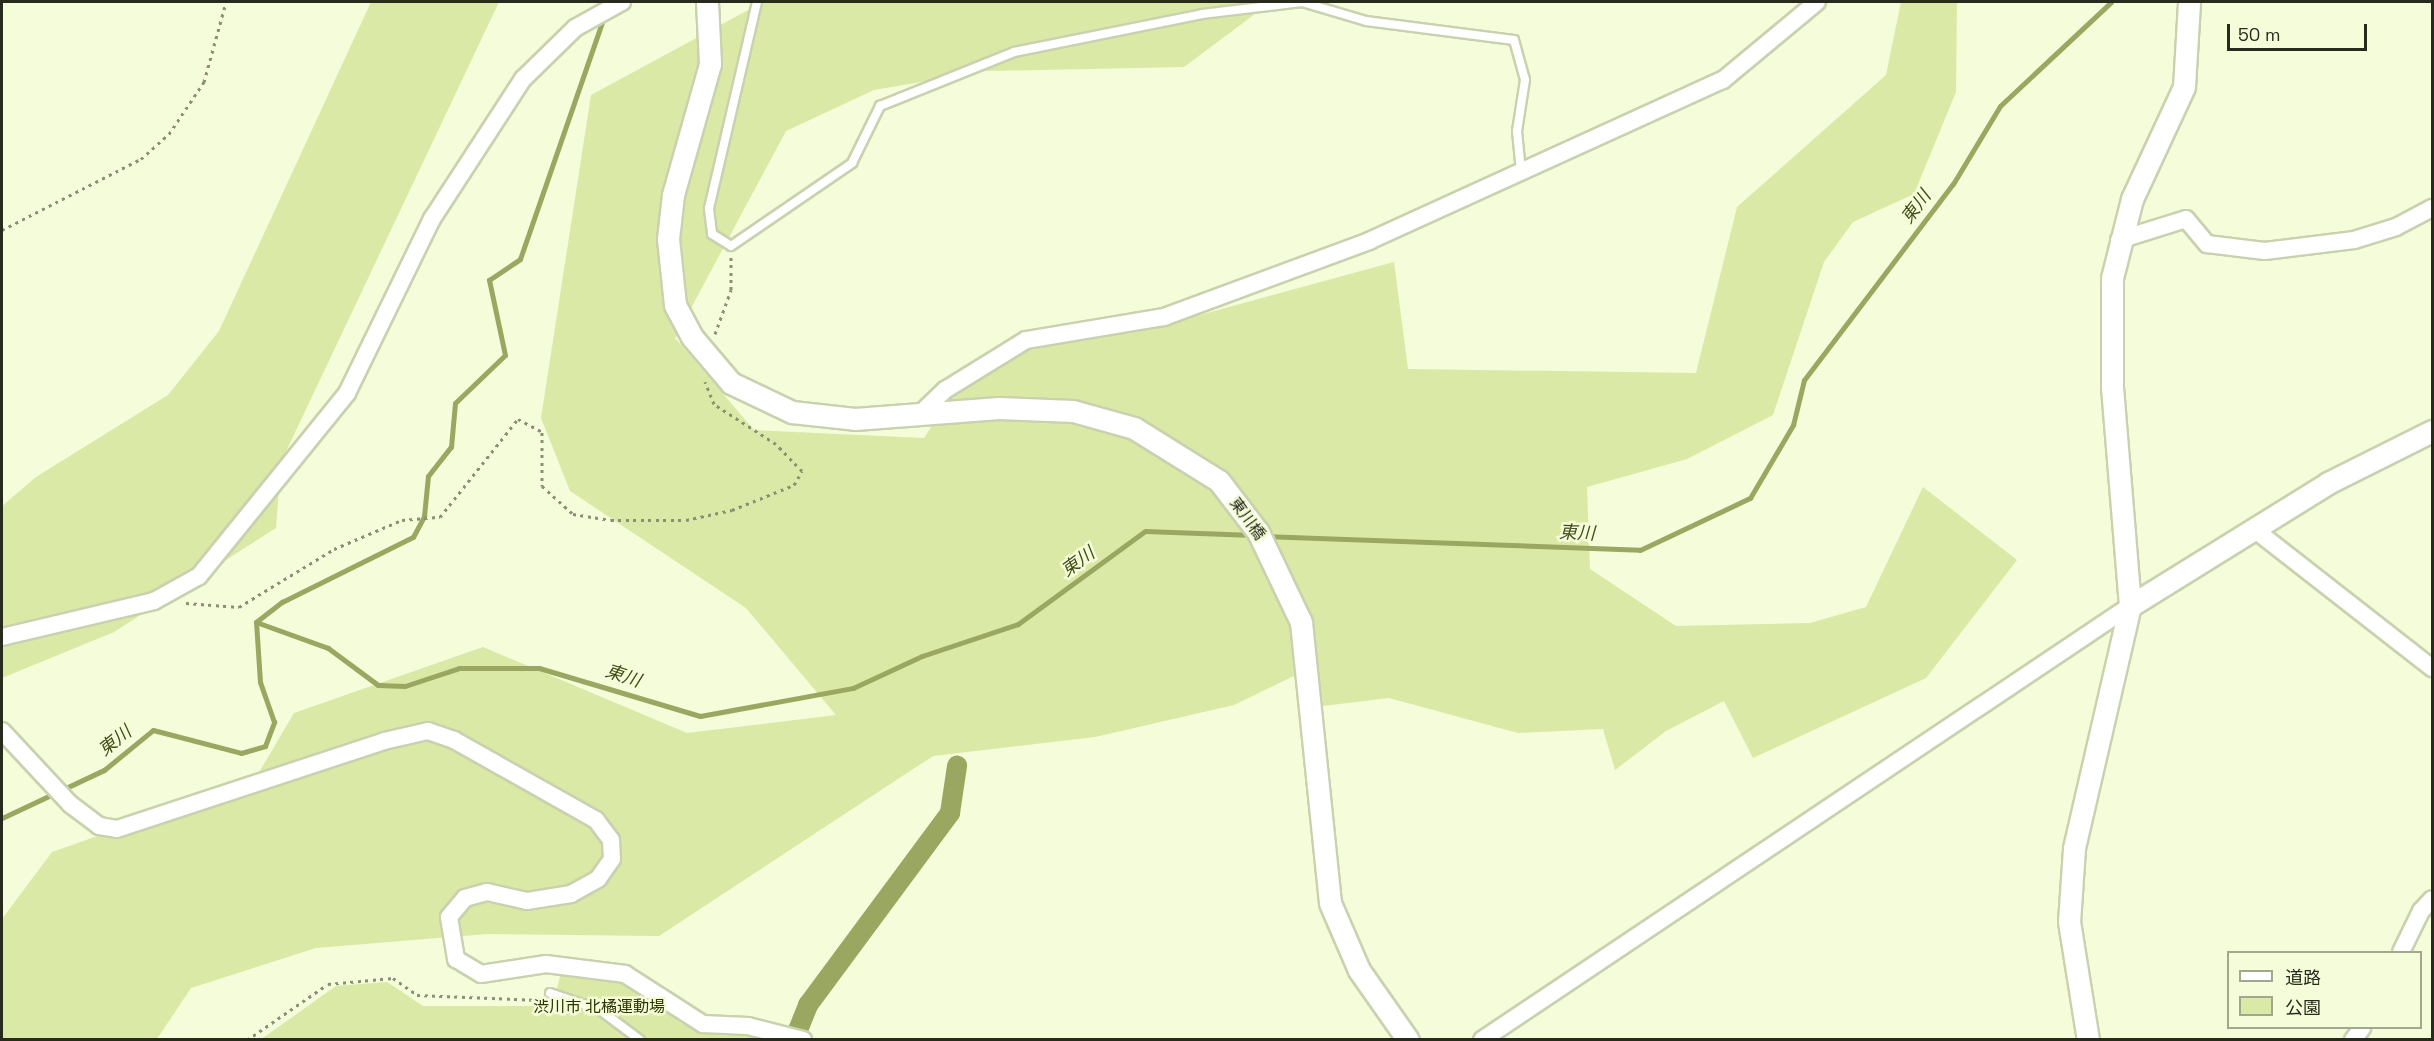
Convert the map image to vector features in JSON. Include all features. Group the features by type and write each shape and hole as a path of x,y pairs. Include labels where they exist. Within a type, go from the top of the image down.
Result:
{"street":[{"path":"2,637 154,601 199,576 347,393 432,219 523,79 575,28 622,2"},
{"name":"東川橋","path":"708,2 710,64 673,195 668,239 675,305 704,353 731,382 792,412 855,419 1035,407 1073,411 1134,428 1162,442 1219,482 1239,507 1279,567 1301,622 1330,903 1359,970 1408,1040"},
{"path":"920,414 945,390 1026,340 1164,316 1369,241 1723,80 1817,2"},
{"path":"2088,1040 2068,922 2074,848 2130,606 2112,387 2112,278 2119,240 2184,87 2189,2"},
{"path":"2119,240 2186,219 2207,244 2265,251 2354,240 2396,227 2433,208"},
{"path":"1482,1040 2130,606 2328,483 2433,431"},
{"path":"2254,529 2433,668"},
{"path":"2,731 70,804 99,826 117,829 384,741 428,731 454,740 596,820 611,840 612,859 598,879 571,894 527,901 487,892 465,898 449,917 456,959 481,974 546,964 625,974 703,1024 804,1040"},
{"path":"2401,951 2421,911 2433,899"}],"lane":[{"path":"757,2 709,209 712,234 731,246 852,164 880,106 1014,52 1202,14 1302,2 1366,21 1514,40 1525,80 1516,131 1521,172"},
{"path":"550,993 600,1010 640,1040"}],"path":[{"path":"2,230 141,159 169,134 204,82 226,2"},
{"path":"154,601 239,607 334,549 402,520 440,517 518,419 542,432 542,486 573,514 611,520 686,520 732,510 794,485 802,471 776,444 714,404 705,387 704,353 725,316 731,246"},
{"path":"247,1040 328,984 393,978 417,995 541,1000 550,993"}],"green space":[{"path":"371,2 499,2 281,462 276,528 114,632 2,678 2,506 36,477 168,395 219,331"},
{"path":"763,2 1271,2 1184,67 985,71 874,90 786,131 675,338 754,430 924,438 959,384 1027,345 1163,325 1394,262 1408,369 1696,373 1737,207 1886,75 1901,2 1957,2 1956,92 1914,194 1853,222 1824,262 1773,415 1687,459 1587,487 1590,569 1676,626 1810,623 1866,607 1923,487 2017,560 1926,678 1753,758 1724,701 1666,731 1615,770 1603,729 1518,733 1389,698 1323,706 1313,618 1302,620 1300,673 1234,705 1095,737 933,756 659,936 487,934 316,948 191,988 157,1039 2,1039 2,919 52,852 254,781 294,713 483,647 687,733 836,715 746,608 570,491 541,418 591,95"},
{"name":"渋川市 北橘運動場","path":"561,973 627,981 682,1024 763,1039 260,1040 336,986 387,982 423,1006 544,1006 553,1003"}],"waterway":[{"name":"東川","path":"1265,536 1640,550 1750,498 1793,425 1804,380 1953,184 2000,106 2111,2"},
{"path":"256,622 282,602 413,537 424,516 428,476 451,447 455,403 505,355 489,280 520,259 604,17"},
{"name":"東川","path":"256,622 328,648 378,685 405,686 459,668 539,668 700,716 853,688 922,656 1018,624 1145,531 1253,535"},
{"name":"東川","path":"2,818 104,770 153,730 241,753 265,746 274,722 260,682 256,622"},
{"path":"794,1040 808,1005 950,813 957,766"}]}
